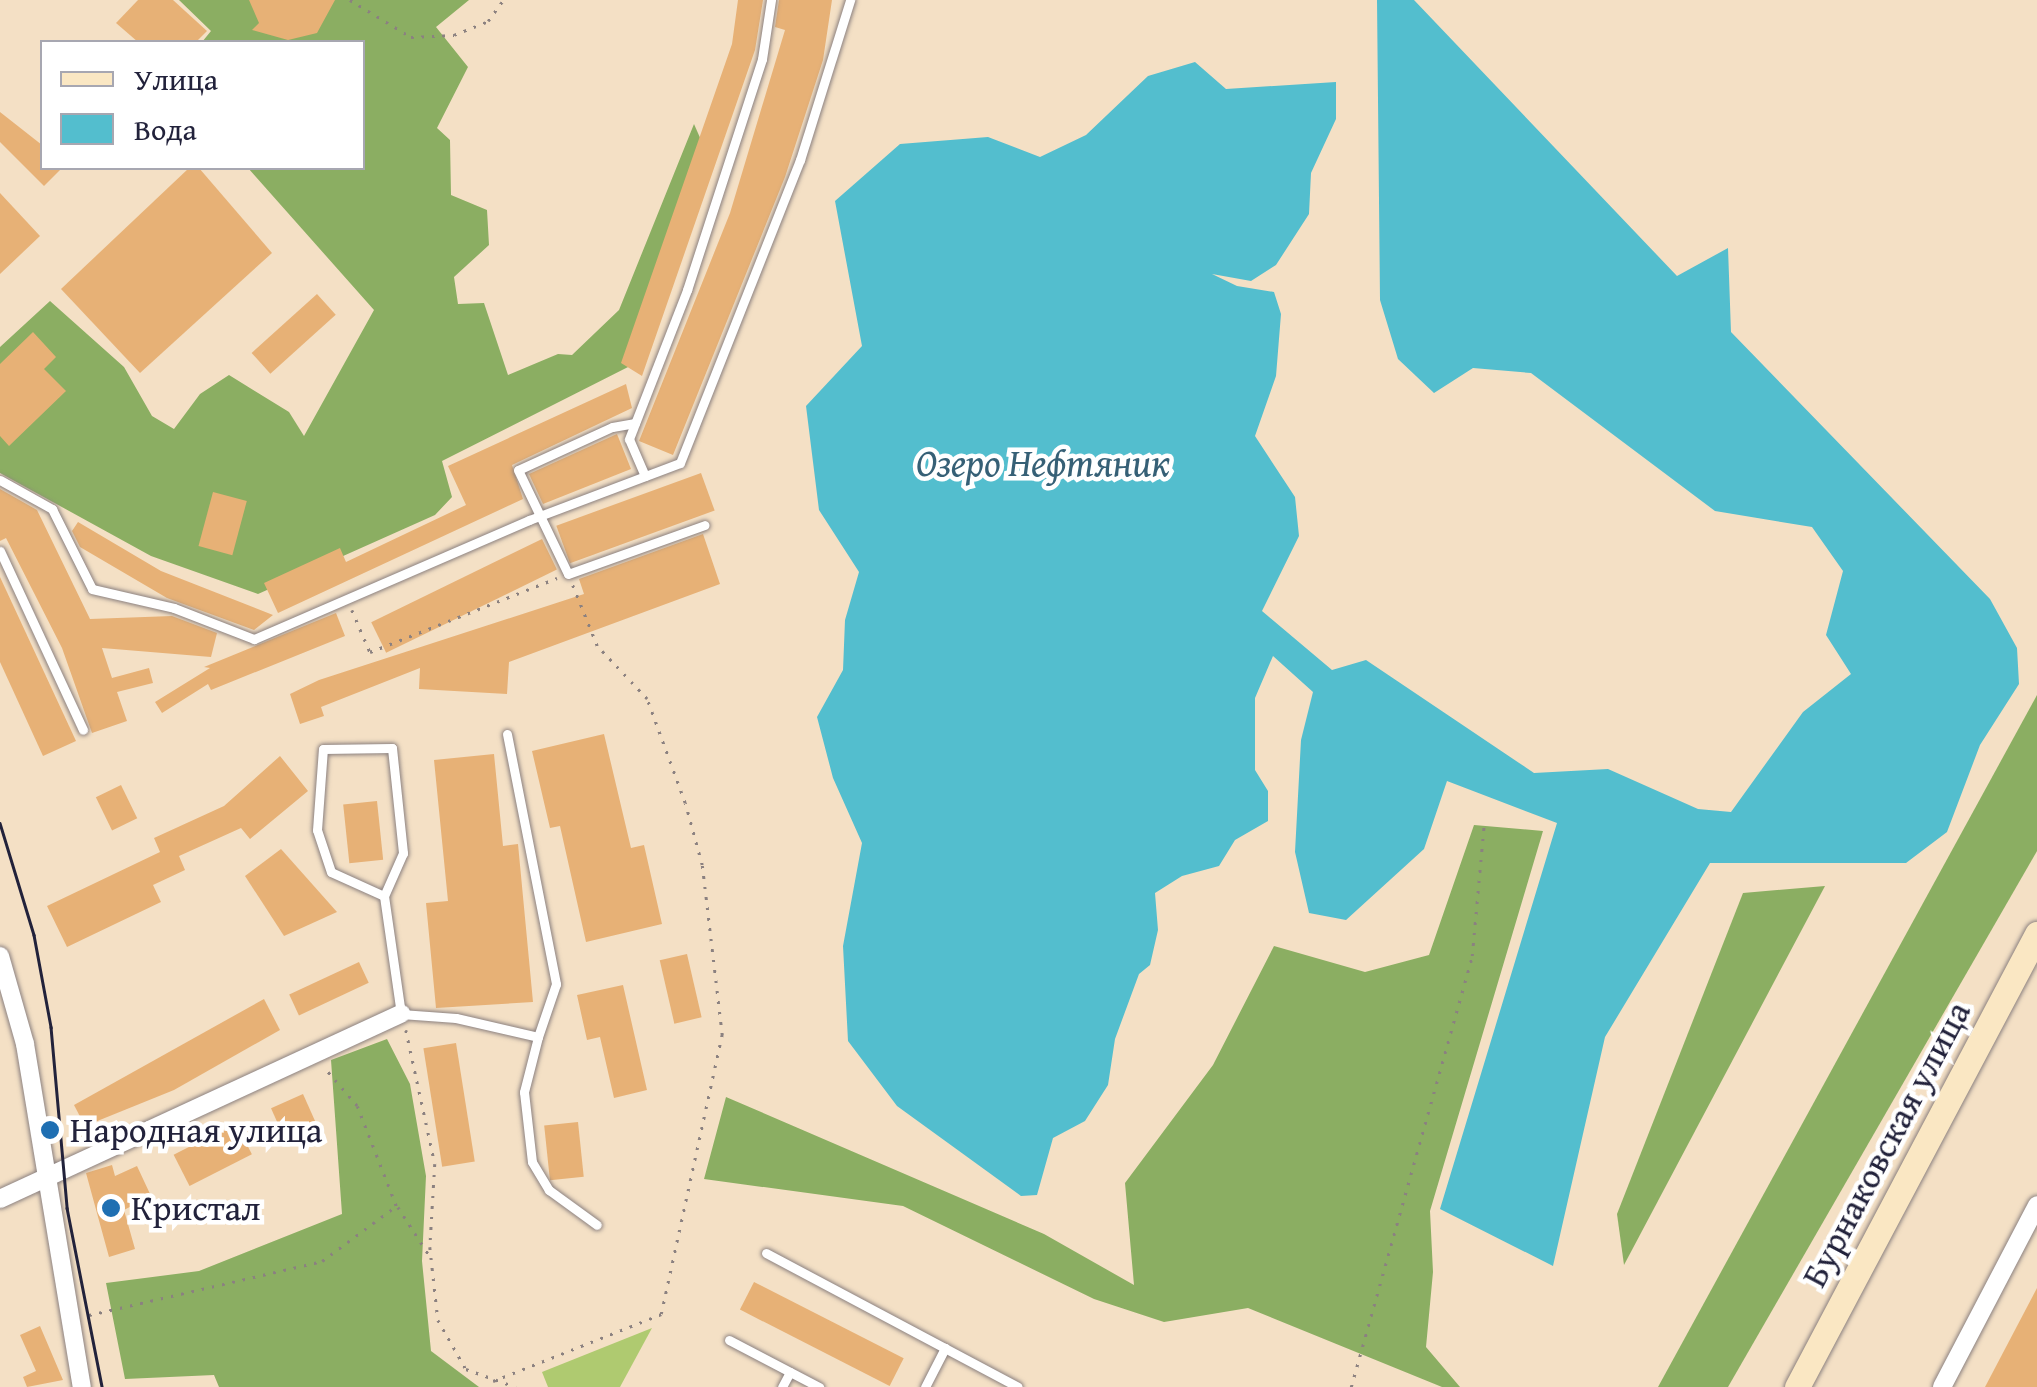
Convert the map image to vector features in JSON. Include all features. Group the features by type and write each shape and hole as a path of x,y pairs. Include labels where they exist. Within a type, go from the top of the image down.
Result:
{"main road":[{"name":"Бурнаковская улица","path":"1797,1387 2037,934"}],"street":[{"path":"0,956 25,1044 42,1178 82,1387"},
{"path":"0,1199 401,1014"},
{"path":"1942,1387 2037,1206"}],"lane":[{"path":"645,476 629,439 762,59 771,0"},
{"path":"0,480 52,509 92,589 174,608 254,639 539,515 680,463 800,160 850,0"},
{"path":"635,423 612,427 518,470 539,515 550,526 568,574 705,526"},
{"path":"0,552 83,730"},
{"path":"507,734 556,984 524,1092 532,1162 549,1190 597,1226"},
{"path":"384,896 331,872 317,830 323,749 392,748 403,853 384,896 401,1014 456,1018 538,1036"},
{"path":"766,1253 1018,1387"},
{"path":"729,1340 819,1387"},
{"path":"925,1387 944,1348"},
{"path":"782,1387 790,1372"}],"path":[{"path":"350,0 410,37 454,36 488,21 502,0"},
{"path":"347,598 370,652 568,574 597,646 647,699 685,804 702,865 722,1035 662,1314 493,1381"},
{"path":"1351,1387 1472,956 1484,823"},
{"path":"401,1014 436,1164 432,1260 438,1320 466,1368 516,1387"},
{"path":"312,1054 357,1106 396,1206 432,1260"},
{"path":"68,1320 322,1261 396,1206"}],"green space":[{"path":"179,0 469,0 436,27 468,67 437,128 450,140 451,195 487,210 489,245 454,277 458,304 484,303 508,375 558,354 572,355 619,310 694,124 708,156 634,364 442,461 452,497 435,515 258,594 151,556 0,473 0,347 50,301 124,367 152,416 174,429 200,394 229,375 289,412 304,436 374,310 250,170 365,170 365,40 204,40 211,31"},
{"path":"2037,695 2037,851 1728,1387 1658,1387"},
{"path":"1474,825 1543,831 1430,1211 1433,1272 1426,1347 1460,1387 1442,1387 1248,1308 1164,1322 1094,1299 903,1206 704,1179 726,1097 1044,1234 1134,1285 1125,1183 1213,1065 1274,946 1365,972 1429,955"},
{"path":"1825,886 1624,1265 1617,1214 1743,893"},
{"path":"387,1039 410,1084 426,1176 422,1261 431,1351 479,1387 219,1387 214,1375 125,1379 106,1283 199,1271 342,1214 331,1060"},
{"path":"652,1328 620,1387 548,1387 542,1372"}],"water":[{"name":"Озеро Нефтяник","path":"1377,0 1414,0 1677,276 1728,248 1731,332 1990,599 2017,648 2019,684 1980,745 1947,832 1906,863 1710,863 1605,1037 1553,1266 1440,1209 1557,823 1447,781 1424,849 1346,920 1309,913 1295,852 1301,740 1313,692 1273,656 1255,698 1255,770 1268,791 1268,821 1235,840 1219,866 1182,876 1155,893 1158,930 1150,965 1139,974 1115,1039 1108,1085 1085,1121 1053,1138 1037,1195 1021,1196 897,1106 848,1041 843,946 862,843 833,778 817,717 843,670 845,620 859,572 819,510 806,406 862,346 835,201 900,144 988,137 1040,157 1086,135 1148,76 1195,62 1226,89 1336,82 1336,119 1311,173 1309,214 1276,265 1251,281 1212,274 1237,286 1274,292 1281,314 1276,376 1255,436 1295,497 1299,536 1262,611 1332,670 1366,660 1534,773 1608,769 1698,809 1731,812 1803,712 1851,674 1826,635 1843,571 1812,527 1715,511 1531,373 1473,368 1434,393 1398,359 1380,300"}],"building":[{"path":"138,0 173,0 207,31 198,40 136,40 116,23"},
{"path":"249,0 335,0 317,33 288,40 252,30 259,23"},
{"path":"738,0 763,0 755,50 642,376 621,363 732,44"},
{"path":"779,0 832,0 823,60 785,177 673,455 639,441 730,213 785,30 775,27"},
{"path":"0,112 40,143 40,170 60,170 44,186 0,142"},
{"path":"187,170 201,170 272,253 140,373 61,289"},
{"path":"0,193 40,236 0,274"},
{"path":"317,294 336,315 270,374 252,353"},
{"path":"33,332 56,357 44,369 66,391 9,446 0,436 0,364"},
{"path":"626,384 632,408 512,465 523,499 278,613 264,583 340,548 346,562 466,505 448,466"},
{"path":"617,434 631,469 543,504 529,474"},
{"path":"701,473 715,511 570,563 556,526"},
{"path":"0,489 37,510 90,619 172,616 217,633 211,657 102,648 112,678 149,668 153,683 117,692 127,721 92,733 62,648 6,538 0,541"},
{"path":"213,492 247,501 232,555 199,546"},
{"path":"78,522 161,571 273,615 254,630 167,598 80,547 72,531"},
{"path":"703,534 720,584 509,662 507,694 419,689 420,668 321,707 324,716 300,724 290,694 319,680 584,594 579,579"},
{"path":"542,539 557,570 386,653 371,622"},
{"path":"0,577 76,741 43,756 0,662"},
{"path":"336,613 345,636 211,690 208,684 162,713 155,702 210,668 204,667"},
{"path":"604,734 631,848 644,845 662,924 586,942 560,826 550,828 532,751"},
{"path":"494,754 503,846 518,844 533,1002 436,1008 426,903 448,901 434,760"},
{"path":"280,756 308,791 250,839 241,828 179,856 185,870 153,885 161,902 67,947 47,906 160,852 154,838 224,806"},
{"path":"121,785 137,818 112,831 96,797"},
{"path":"377,801 383,860 349,863 343,805"},
{"path":"281,849 337,912 284,936 245,876"},
{"path":"687,954 702,1017 674,1024 660,960"},
{"path":"359,962 369,983 299,1015 289,995"},
{"path":"623,985 647,1090 614,1098 600,1037 587,1040 577,995"},
{"path":"264,999 280,1030 174,1090 85,1126 74,1105"},
{"path":"456,1043 475,1162 442,1167 423,1048"},
{"path":"303,1094 317,1125 285,1139 271,1108"},
{"path":"578,1122 584,1177 550,1180 544,1126"},
{"path":"236,1123 252,1154 190,1186 174,1155"},
{"path":"112,1165 115,1176 137,1166 151,1196 124,1210 135,1249 109,1257 86,1173"},
{"path":"754,1282 904,1358 890,1386 740,1310"},
{"path":"2037,1288 2037,1387 1985,1387"},
{"path":"40,1326 63,1380 27,1387 23,1377 36,1371 20,1335"}],"tram line":[{"path":"0,823 34,935 51,1027 67,1208 102,1387"}],"place":[{"name":"Народная улица","path":"50,1130"},
{"name":"Кристал","path":"111,1208"}]}
